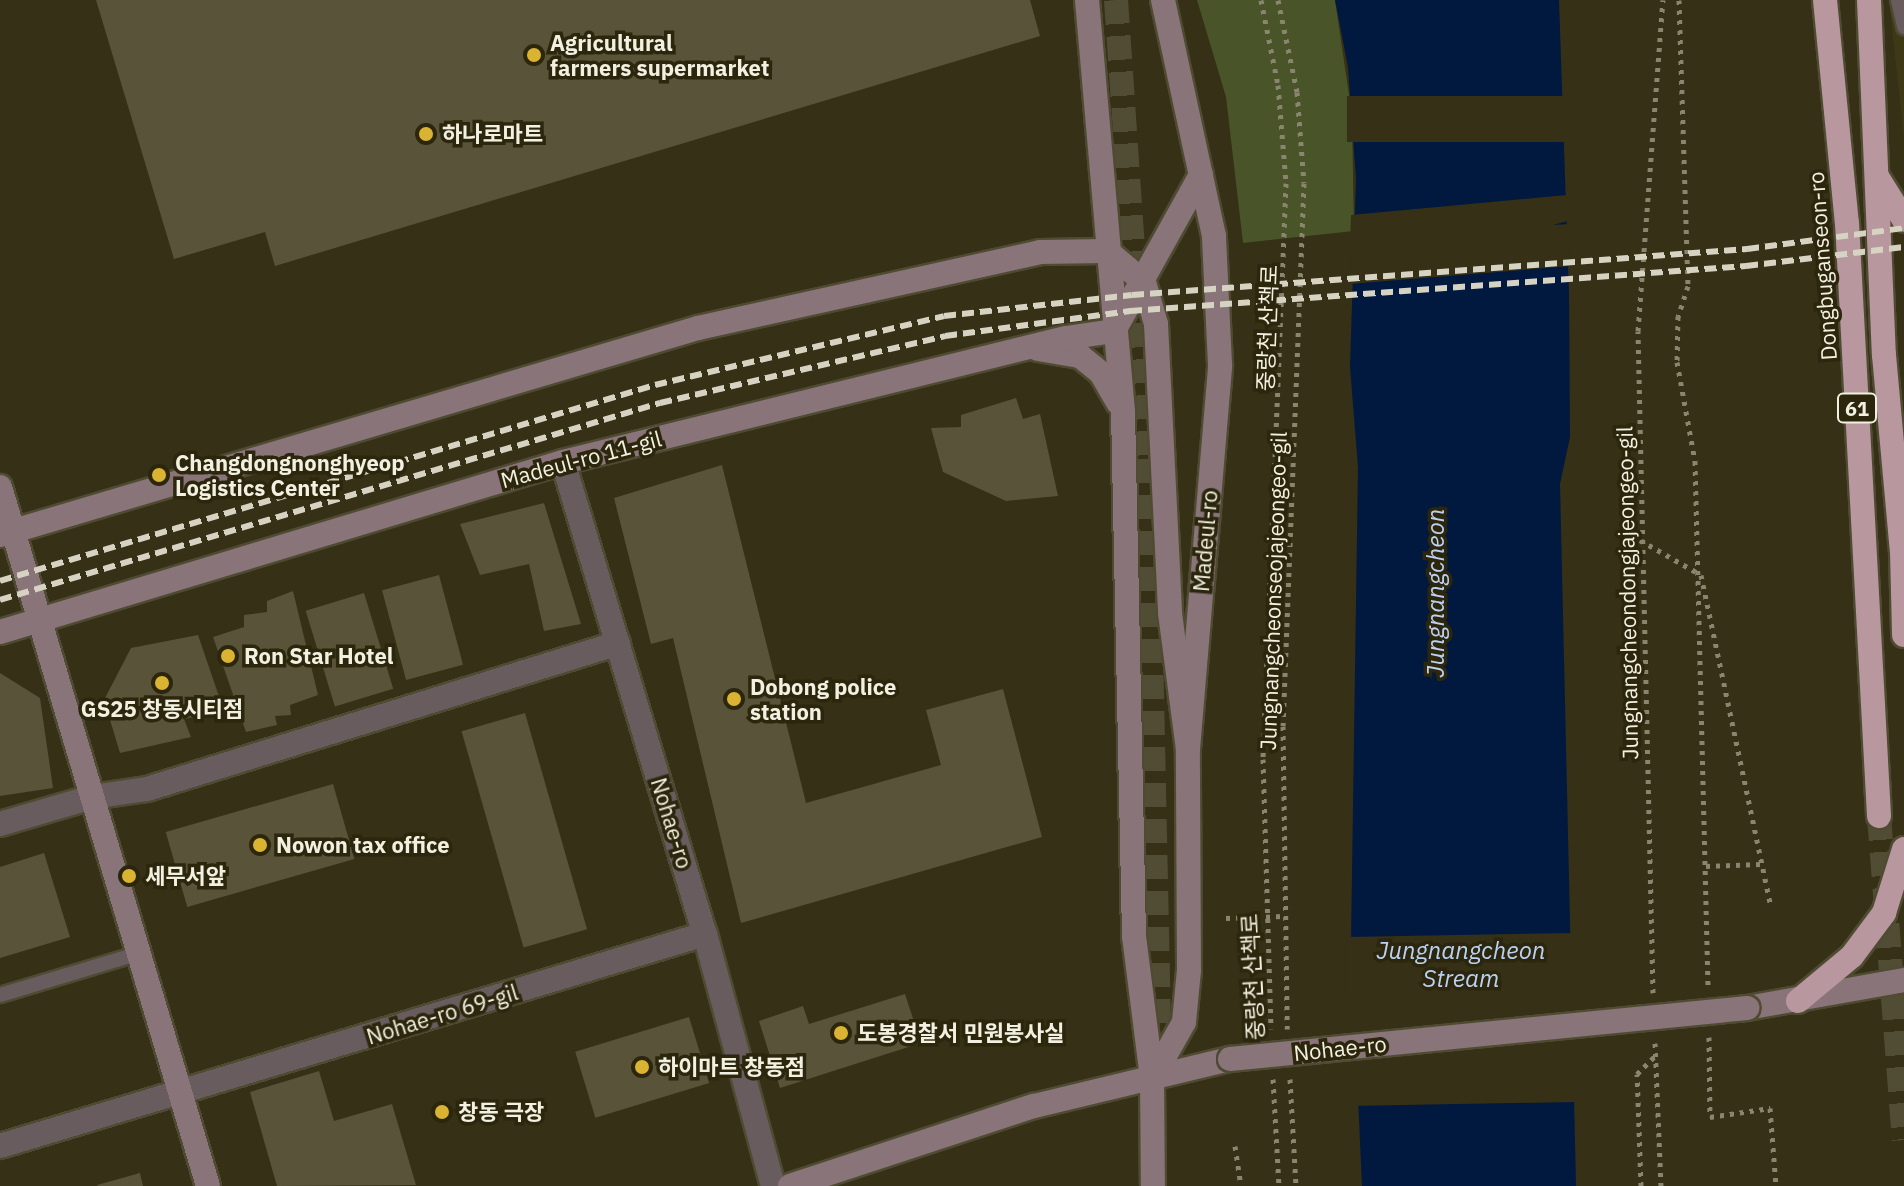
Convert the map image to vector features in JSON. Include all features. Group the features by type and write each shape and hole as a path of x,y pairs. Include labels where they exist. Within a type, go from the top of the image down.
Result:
{"highway":[{"name":"Dongbuganseon-ro","path":"1825,0 1847,223 1879,816"},
{"path":"1869,0 1904,635"},
{"path":"1877,176 1904,220"},
{"path":"1885,310 1904,286"},
{"path":"1798,1001 1852,956 1884,913 1904,849"}],"main road":[{"name":"Madeul-ro","path":"1087,0 1123,411 1134,936 1152,1079 1153,1186"},
{"name":"Madeul-ro","path":"1152,1079 1184,1022 1189,970 1188,749 1220,365 1214,236 1163,0"},
{"path":"1114,331 1201,175"},
{"path":"7,534 698,328 1040,252 1107,251 1144,282 1156,324 1170,613 1188,749"},
{"name":"Madeul-ro 11-gil","path":"0,632 563,462 1028,347 1114,331"},
{"path":"1028,347 1080,356 1101,373 1123,411"},
{"path":"0,487 7,534 40,621 208,1186"},
{"name":"Nohae-ro","path":"790,1186 1034,1106 1230,1059 1747,1008 1904,980"}],"street":[{"name":"Nohae-ro","path":"563,462 705,934 773,1186"},
{"path":"0,824 92,797 147,789 618,643"},
{"name":"Nohae-ro 69-gil","path":"0,1146 705,934"}],"lane":[{"path":"1898,0 1904,27"},
{"path":"0,995 137,954"}],"path":[{"name":"중랑천 산책로","path":"1261,0 1278,85 1287,219 1263,759 1264,917 1271,1037"},
{"name":"Jungnangcheonseojajeongeo-gil","path":"1278,0 1297,92 1304,183 1283,726 1283,916 1288,1046"},
{"name":"Jungnangcheondongjajeongeo-gil","path":"1654,1010 1640,540 1638,331 1663,0"},
{"path":"1679,0 1688,286 1678,316 1677,362 1691,419 1701,575 1708,991"},
{"path":"1640,540 1701,575 1771,907"},
{"path":"1706,866 1761,864"},
{"path":"1226,918 1283,916"},
{"path":"1708,1023 1710,1117 1770,1108 1776,1186"},
{"path":"1655,1041 1661,1186"},
{"path":"1641,1186 1637,1074 1655,1056"},
{"path":"1289,1062 1296,1186"},
{"name":"중랑천 산책로","path":"1273,1067 1279,1186"},
{"path":"1235,1146 1241,1186"}],"shaded area":[{"path":"1889,0 1904,0 1904,138"}],"green space":[{"path":"1197,0 1335,0 1352,115 1354,231 1243,243 1226,97"}],"water":[{"name":"Jungnangcheon Stream","path":"1335,0 1559,0 1569,295 1570,437 1560,484 1576,1186 1362,1186 1351,942 1358,467 1350,367 1356,179 1348,67"}],"pier":[{"path":"1347,96 1567,96 1567,142 1347,142"},
{"path":"1567,195 1568,221 1553,225 1569,224 1571,266 1349,284 1351,215"},
{"path":"1574,933 1577,1102 1349,1106 1346,937"}],"building":[{"name":"하나로마트","path":"96,0 1030,0 1040,36 275,266 265,232 174,259"},
{"path":"1016,398 1023,419 1040,414 1058,496 1006,501 943,472 931,428 961,427 961,415"},
{"name":"Dobong police station","path":"722,465 806,803 941,765 926,710 1003,689 1042,837 741,923 673,638 651,644 614,498"},
{"path":"544,503 581,624 544,631 529,564 480,575 460,524"},
{"path":"439,575 463,665 406,680 382,590"},
{"path":"293,591 318,695 290,705 291,715 275,716 277,725 246,732 213,637 244,627 244,615 267,612 267,601"},
{"path":"364,593 393,689 335,706 306,611"},
{"path":"198,635 224,711 184,719 191,737 120,753 104,700 131,648"},
{"path":"0,673 40,698 53,788 0,796"},
{"path":"525,713 587,929 524,947 462,731"},
{"name":"Nowon tax office","path":"333,784 354,859 187,907 166,832"},
{"path":"44,853 70,937 0,958 0,867"},
{"name":"도봉경찰서 민원봉사실","path":"905,994 921,1043 780,1088 759,1021 803,1006 809,1024"},
{"name":"하이마트 창동점","path":"689,1017 709,1083 595,1118 575,1052"},
{"path":"319,1071 334,1121 392,1104 416,1185 277,1186 250,1092"},
{"path":"140,1173 143,1186 97,1185"}],"tunnel":[{"path":"1116,0 1147,459 1160,1072"},
{"path":"1879,816 1904,1140"}],"railway":[{"path":"0,581 655,385 944,316 1132,295 1747,249 1904,228"},
{"path":"0,600 660,403 945,336 1130,311 1746,266 1904,247"}],"place":[{"name":"Agricultural farmers supermarket","path":"534,55"},
{"name":"하나로마트","path":"426,134"},
{"name":"Changdongnonghyeop Logistics Center","path":"159,475"},
{"name":"Ron Star Hotel","path":"228,656"},
{"name":"GS25 창동시티점","path":"162,683"},
{"name":"Dobong police station","path":"734,699"},
{"name":"Nowon tax office","path":"260,845"},
{"name":"세무서앞","path":"129,876"},
{"name":"도봉경찰서 민원봉사실","path":"841,1033"},
{"name":"하이마트 창동점","path":"642,1067"},
{"name":"창동 극장","path":"442,1112"}],"water label":[{"name":"Jungnangcheon","path":"1436,593"}]}
